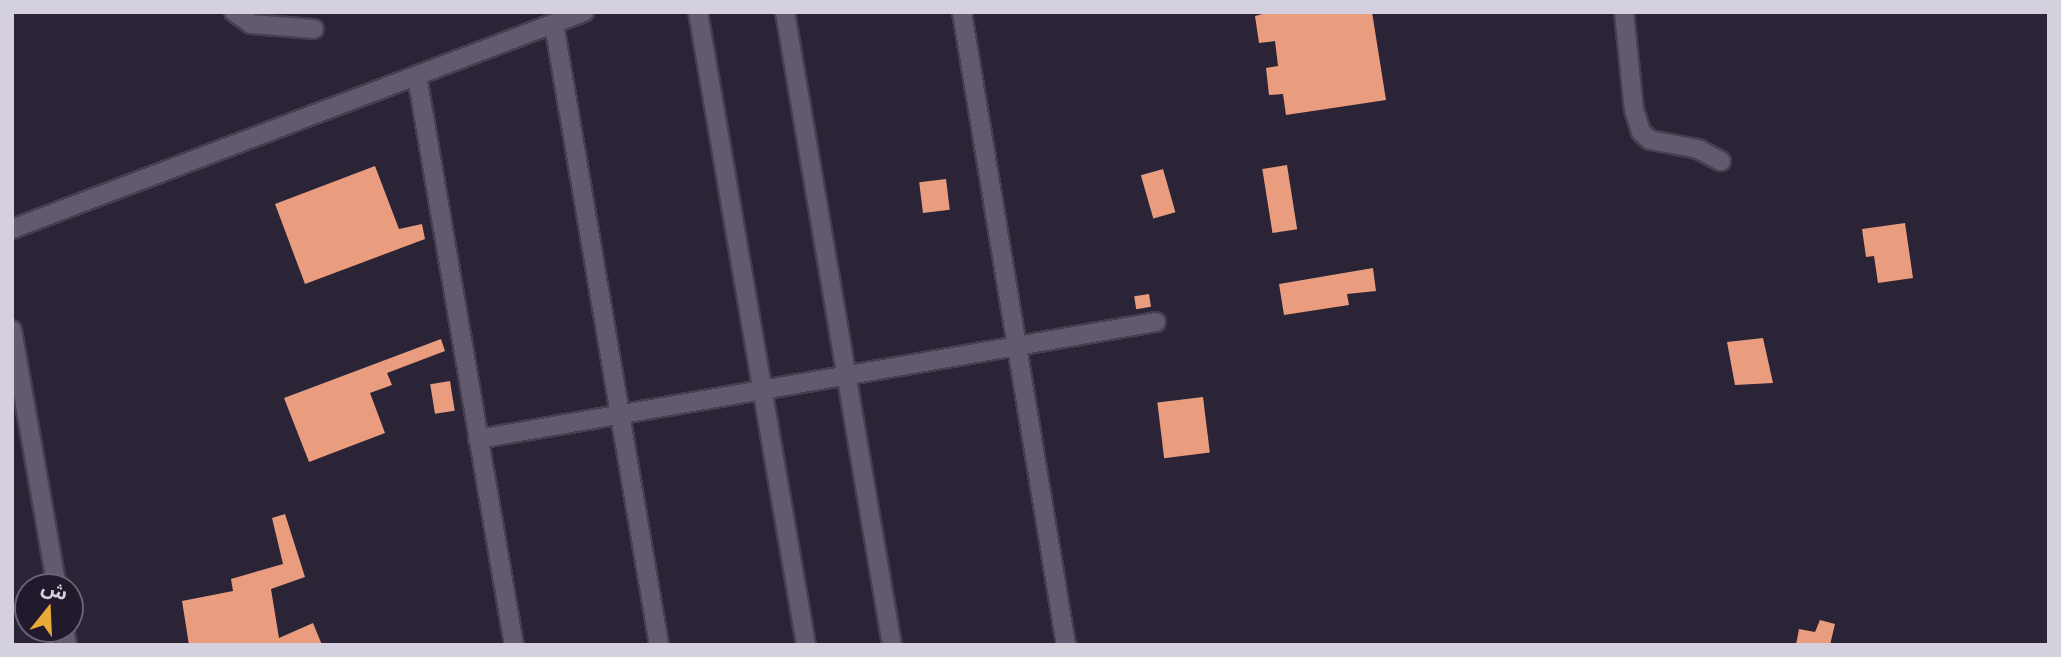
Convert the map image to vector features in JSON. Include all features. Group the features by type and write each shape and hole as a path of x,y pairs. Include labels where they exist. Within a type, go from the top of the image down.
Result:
{"street":[{"path":"234,12 251,24 314,29"},
{"path":"12,229 584,12"},
{"path":"698,12 806,645"},
{"path":"785,12 892,645"},
{"path":"962,12 1066,645"},
{"path":"1624,12 1634,110 1641,132 1650,140 1681,144 1721,161"},
{"path":"554,24 659,645"},
{"path":"417,76 514,645"},
{"path":"478,439 1156,322"},
{"path":"12,330 55,573"}],"building":[{"path":"1270,12 1372,12 1386,100 1286,115 1283,94 1269,95 1266,68 1278,66 1275,41 1259,43 1255,16"},
{"path":"1287,165 1297,229 1272,233 1262,169"},
{"path":"375,166 399,229 422,224 425,239 305,284 275,204"},
{"path":"1163,169 1175,212 1153,219 1141,175"},
{"path":"946,179 950,210 923,213 919,182"},
{"path":"1905,223 1913,278 1878,283 1874,256 1866,257 1862,229"},
{"path":"1373,268 1376,291 1347,294 1349,305 1284,315 1279,284"},
{"path":"1149,294 1151,307 1136,309 1134,296"},
{"path":"1763,338 1773,383 1735,385 1727,342"},
{"path":"441,339 445,351 387,373 392,385 370,393 385,433 309,462 284,398"},
{"path":"450,381 455,411 435,414 430,384"},
{"path":"1203,397 1210,453 1164,458 1157,403"},
{"path":"285,514 305,577 271,589 279,638 313,623 322,645 189,645 182,601 233,591 231,579 283,564 272,518"},
{"path":"1820,620 1835,624 1830,645 1796,645 1799,629 1815,632"}]}
